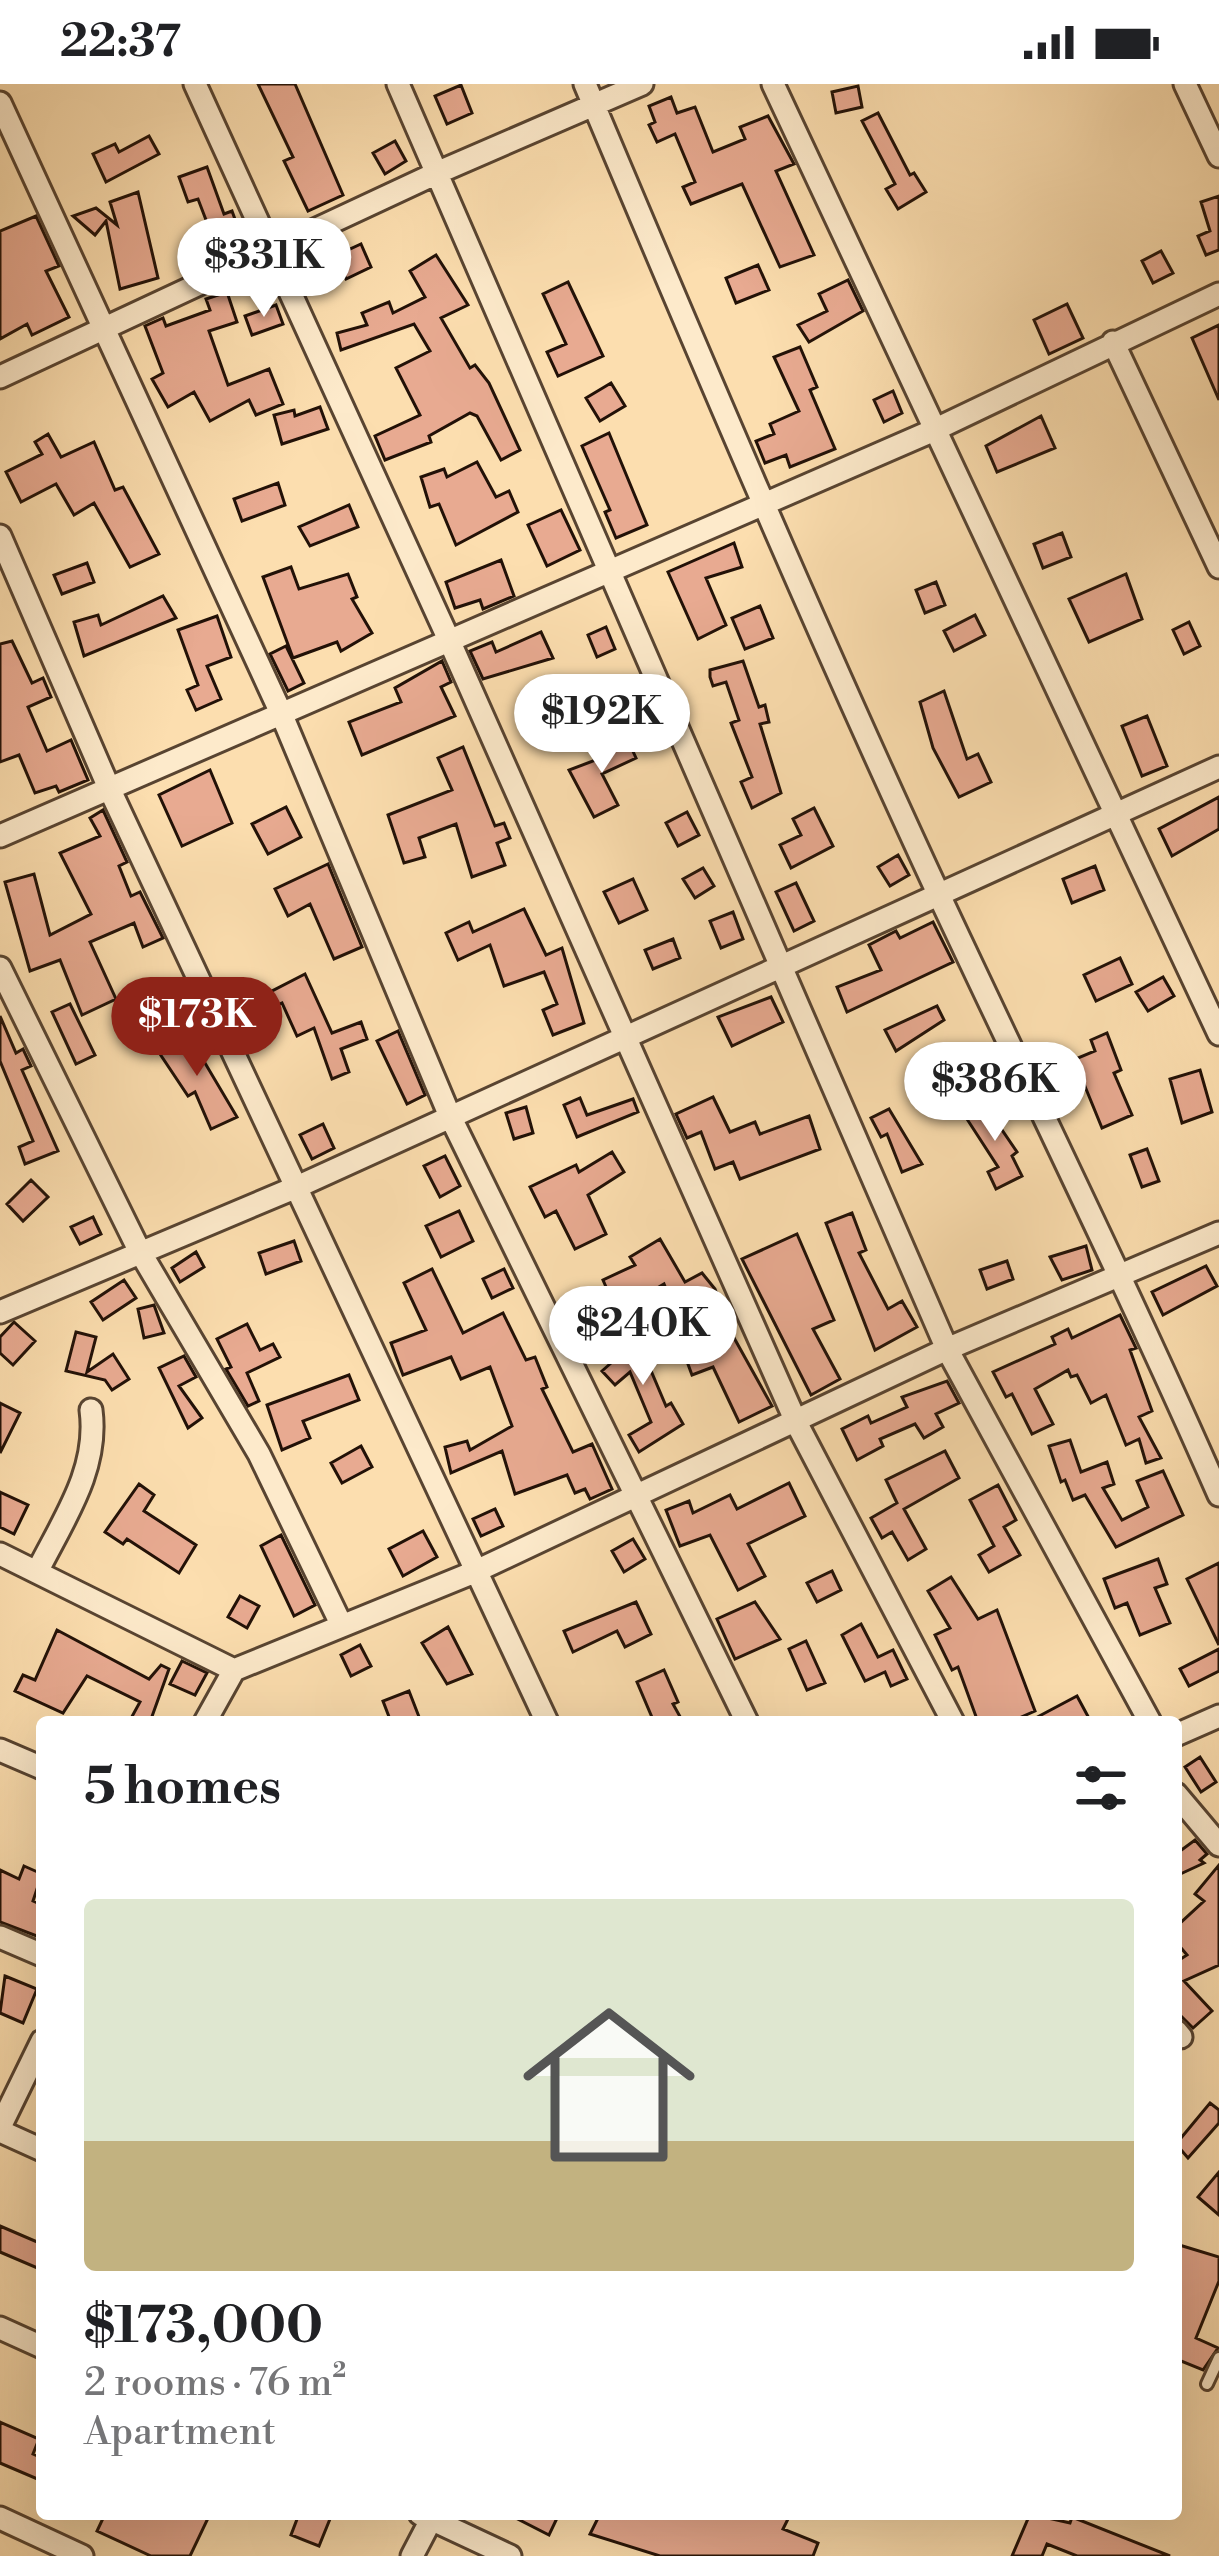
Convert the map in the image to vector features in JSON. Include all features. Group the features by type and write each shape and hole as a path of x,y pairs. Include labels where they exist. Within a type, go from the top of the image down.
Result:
{"street":[{"path":"195,84 449,640 797,1424 949,1716"},
{"path":"398,84 947,1349 1147,1716"},
{"path":"585,84 762,500 938,892 1123,1275 1219,1495"},
{"path":"0,377 439,172 642,84"},
{"path":"773,84 1219,1034"},
{"path":"1185,84 1219,156"},
{"path":"0,103 280,713 449,1114 744,1716"},
{"path":"0,836 762,500 932,430 1219,294"},
{"path":"1113,341 1219,567"},
{"path":"0,536 109,788 299,1186 472,1573 544,1716"},
{"path":"0,1312 299,1186 624,1034 1219,767"},
{"path":"3,981 139,1250 259,1454 342,1626"},
{"path":"208,1716 234,1670 472,1573 632,1495 797,1424 947,1349 1219,1233"},
{"path":"37,1572 87,1471 95,1444 91,1410"},
{"path":"0,1553 234,1670"},
{"path":"1182,1732 1219,1716"},
{"path":"0,1750 36,1765"},
{"path":"1182,1801 1219,1845"},
{"path":"0,1937 36,1952"},
{"path":"36,2054 0,2129 36,2147"},
{"path":"0,2328 36,2344"},
{"path":"0,2518 82,2556"},
{"path":"412,2556 427,2520"},
{"path":"437,2520 510,2556"}],"lane":[{"path":"1208,2384 1219,2358"}],"building":[{"path":"258,84 295,84 343,195 308,211 284,161 293,157"},
{"path":"461,85 472,113 447,124 435,96"},
{"path":"858,86 862,107 836,113 832,92"},
{"path":"671,97 677,113 695,107 713,152 745,139 740,127 768,116 794,164 776,171 814,255 780,267 742,184 691,204 683,187 695,182 675,134 657,142 649,125 655,122 649,106"},
{"path":"878,113 910,175 914,173 926,192 898,209 886,189 895,184 862,121"},
{"path":"149,136 159,154 106,182 93,154 115,144 119,152"},
{"path":"395,141 406,161 385,174 373,153"},
{"path":"207,167 224,214 232,211 241,236 216,246 198,199 188,202 179,177"},
{"path":"138,192 158,278 120,289 106,221 95,235 73,216 96,208 117,225 110,202"},
{"path":"1219,196 1219,250 1206,255 1198,236 1210,231 1201,202"},
{"path":"36,216 59,266 46,271 69,317 32,335 27,324 0,339 0,231"},
{"path":"361,244 371,267 346,279 335,256"},
{"path":"1161,251 1173,273 1153,283 1142,261"},
{"path":"436,255 468,305 441,318 470,368 475,365 489,383 520,450 501,460 477,416 470,413 429,436 431,442 385,460 375,436 420,415 396,368 430,351 414,324 341,350 337,333 367,325 362,313 389,302 393,313 425,297 410,271"},
{"path":"758,265 769,290 736,303 726,278"},
{"path":"848,280 863,311 809,342 798,325 827,311 819,294"},
{"path":"568,282 603,356 558,376 547,352 566,344 543,294"},
{"path":"227,292 237,322 209,331 228,385 269,369 283,404 256,415 249,400 210,421 194,392 168,407 152,379 163,373 145,326 163,318 166,326 210,310 206,299"},
{"path":"1067,304 1083,338 1049,354 1034,320"},
{"path":"276,305 283,324 252,335 245,316"},
{"path":"1219,325 1219,400 1192,338"},
{"path":"800,347 817,387 810,390 835,449 790,467 786,455 765,463 756,441 774,434 770,424 799,411 774,357"},
{"path":"611,383 625,406 600,421 586,398"},
{"path":"893,391 902,413 884,422 874,400"},
{"path":"320,407 328,429 282,444 274,415 294,410 295,416"},
{"path":"1041,416 1055,448 997,472 986,446"},
{"path":"609,433 647,525 616,538 605,512 610,510 582,446"},
{"path":"48,434 61,457 94,442 115,490 123,487 159,554 130,567 94,503 74,515 56,484 21,502 6,472 42,454 35,442"},
{"path":"477,462 496,497 509,491 518,512 456,545 439,504 430,507 421,477 444,469 447,477"},
{"path":"278,483 285,505 242,521 234,499"},
{"path":"349,505 358,527 310,546 299,527"},
{"path":"561,510 580,550 547,566 528,525"},
{"path":"1062,533 1071,557 1043,568 1034,544"},
{"path":"734,543 742,567 706,578 726,625 698,639 668,572"},
{"path":"501,560 514,596 483,609 480,600 455,608 446,582"},
{"path":"87,563 94,582 62,594 54,575"},
{"path":"291,567 299,589 348,574 357,597 352,599 372,633 341,651 337,642 293,658 263,577"},
{"path":"1126,574 1142,619 1089,642 1069,599"},
{"path":"936,582 945,605 925,613 916,590"},
{"path":"163,596 176,618 84,656 74,622 98,615 101,625"},
{"path":"760,606 773,638 745,649 732,618"},
{"path":"975,615 985,635 954,651 944,631"},
{"path":"217,616 231,657 207,666 221,699 196,710 187,690 198,685 178,630"},
{"path":"1189,622 1200,646 1184,654 1173,630"},
{"path":"606,627 615,649 597,657 588,635"},
{"path":"541,632 553,658 483,679 470,651 492,642 496,652"},
{"path":"12,641 32,683 43,678 51,697 28,707 47,751 71,740 88,780 59,792 56,786 35,793 19,755 0,762 0,644"},
{"path":"286,646 304,683 288,691 270,654"},
{"path":"442,661 451,682 441,687 455,716 362,755 349,722 401,702 395,688"},
{"path":"743,661 759,707 765,705 769,722 760,724 781,793 752,808 741,782 752,777 731,723 739,720 726,682 713,686 710,677 710,670"},
{"path":"562,690 576,724 536,741 522,706"},
{"path":"944,691 967,759 978,754 991,782 959,797 933,748 920,702"},
{"path":"1147,716 1167,766 1142,776 1122,726"},
{"path":"626,736 636,758 602,774 618,805 594,817 569,770 609,755 605,745"},
{"path":"463,747 495,826 504,823 510,838 497,843 505,865 472,877 456,824 419,838 425,857 404,863 388,815 452,790 438,758"},
{"path":"210,770 232,823 182,846 159,795"},
{"path":"1219,797 1219,829 1172,856 1159,829"},
{"path":"286,807 301,837 268,854 252,824"},
{"path":"814,808 833,846 791,868 780,845 801,835 793,819"},
{"path":"103,810 127,862 119,866 131,896 140,892 163,938 143,947 134,923 90,942 116,999 82,1015 60,960 30,971 5,882 34,874 50,935 91,914 60,853 100,836 90,818"},
{"path":"687,812 699,835 678,846 666,823"},
{"path":"898,855 909,875 890,886 878,867"},
{"path":"328,864 362,947 334,959 310,904 288,916 275,889"},
{"path":"1095,866 1104,890 1072,903 1063,879"},
{"path":"703,868 714,886 695,898 683,879"},
{"path":"633,879 647,910 619,923 604,892"},
{"path":"796,883 814,921 794,931 776,892"},
{"path":"524,909 546,955 562,948 584,1023 553,1035 543,1010 557,1004 544,972 504,986 490,945 458,960 446,933 469,922 473,932"},
{"path":"733,912 743,939 721,948 710,921"},
{"path":"933,922 953,962 847,1012 837,987 881,970 869,945 896,931 900,938"},
{"path":"673,939 680,958 653,969 645,950"},
{"path":"1120,958 1132,984 1096,1001 1084,975"},
{"path":"305,974 332,1033 361,1022 367,1039 341,1049 349,1072 332,1079 314,1028 297,1036 282,1003 241,1022 235,1010"},
{"path":"1163,977 1174,996 1148,1011 1136,992"},
{"path":"174,983 182,1004 151,1017 142,996"},
{"path":"771,997 783,1022 732,1046 718,1017"},
{"path":"70,1004 95,1055 76,1064 52,1012"},
{"path":"937,1006 944,1020 896,1051 885,1030"},
{"path":"0,1016 16,1053 23,1049 31,1066 22,1070 58,1151 25,1164 19,1147 33,1141 0,1061"},
{"path":"186,1031 237,1117 211,1129 195,1092 188,1096 156,1048"},
{"path":"398,1031 425,1095 407,1104 377,1041"},
{"path":"1107,1033 1121,1070 1114,1073 1132,1115 1102,1128 1084,1084 1071,1090 1061,1065 1095,1051 1091,1040"},
{"path":"1200,1070 1212,1112 1182,1123 1170,1079"},
{"path":"713,1097 730,1132 755,1122 760,1134 809,1116 820,1149 740,1179 733,1162 715,1169 701,1132 687,1138 676,1114"},
{"path":"580,1098 587,1115 633,1099 638,1112 577,1137 564,1105"},
{"path":"995,1102 1004,1121 998,1124 1017,1152 1012,1156 1022,1176 996,1189 988,1172 998,1167 965,1116"},
{"path":"526,1107 533,1133 514,1139 506,1113"},
{"path":"889,1109 922,1164 902,1172 887,1134 881,1137 871,1118"},
{"path":"323,1124 334,1148 312,1159 300,1135"},
{"path":"1147,1149 1159,1181 1142,1187 1130,1155"},
{"path":"612,1152 624,1172 588,1195 606,1234 575,1249 556,1211 545,1217 530,1187 576,1165 579,1172"},
{"path":"445,1156 460,1186 440,1197 424,1166"},
{"path":"31,1180 48,1197 23,1221 7,1204"},
{"path":"459,1211 473,1241 441,1257 426,1226"},
{"path":"852,1213 866,1250 859,1253 888,1309 902,1301 917,1327 875,1350 826,1223"},
{"path":"93,1217 101,1234 80,1244 71,1227"},
{"path":"797,1234 834,1320 813,1329 840,1379 811,1395 742,1259"},
{"path":"660,1239 685,1282 702,1273 715,1289 733,1336 772,1406 739,1422 713,1367 692,1375 682,1348 694,1342 677,1298 671,1301 664,1284 617,1312 603,1280 635,1265 630,1257"},
{"path":"294,1241 301,1261 266,1274 259,1253"},
{"path":"1086,1246 1092,1270 1062,1280 1050,1257"},
{"path":"196,1252 204,1267 180,1282 172,1268"},
{"path":"1007,1261 1013,1279 987,1289 980,1270"},
{"path":"1206,1266 1217,1286 1163,1315 1152,1292"},
{"path":"432,1269 463,1333 503,1313 526,1360 535,1357 547,1387 542,1389 573,1452 592,1444 612,1489 590,1499 585,1489 575,1493 567,1475 515,1494 502,1451 451,1473 445,1447 467,1441 470,1450 512,1426 490,1367 461,1379 451,1357 403,1375 391,1343 426,1330 404,1283"},
{"path":"504,1269 513,1288 492,1298 483,1279"},
{"path":"124,1280 136,1298 103,1320 91,1302"},
{"path":"154,1305 164,1333 144,1338 138,1309"},
{"path":"1120,1315 1136,1348 1130,1350 1152,1411 1139,1417 1161,1458 1146,1463 1139,1439 1126,1445 1106,1395 1091,1403 1077,1375 1071,1377 1068,1370 1035,1389 1053,1424 1032,1434 1012,1394 1006,1397 993,1372 1055,1344 1052,1337 1068,1329 1072,1338"},
{"path":"635,1318 644,1337 638,1340 666,1406 671,1403 683,1424 639,1452 629,1435 651,1422 630,1372 615,1385 602,1371 637,1340 626,1346 617,1326"},
{"path":"14,1322 35,1341 13,1365 0,1353 0,1337"},
{"path":"247,1324 260,1350 273,1344 280,1357 247,1373 259,1401 248,1406 226,1369 231,1367 217,1339"},
{"path":"76,1332 96,1337 87,1372 113,1354 129,1379 112,1390 105,1380 66,1371"},
{"path":"184,1356 196,1377 179,1386 202,1418 188,1428 159,1368"},
{"path":"349,1375 359,1400 303,1421 310,1438 282,1450 267,1405"},
{"path":"947,1381 959,1403 936,1414 943,1427 924,1438 915,1424 880,1439 883,1446 857,1460 842,1429 868,1416 871,1423 907,1407 902,1397"},
{"path":"0,1403 20,1413 0,1453"},
{"path":"1070,1440 1081,1472 1107,1462 1114,1484 1103,1488 1122,1520 1148,1507 1137,1481 1163,1471 1183,1515 1116,1547 1085,1495 1073,1500 1065,1480 1061,1482 1049,1446"},
{"path":"361,1446 372,1467 342,1483 331,1463"},
{"path":"945,1451 959,1478 904,1509 926,1549 908,1560 892,1532 882,1538 871,1518 897,1503 886,1480"},
{"path":"789,1483 805,1516 748,1544 765,1576 738,1590 710,1535 680,1546 666,1510 689,1501 693,1513 730,1495 737,1509"},
{"path":"139,1484 154,1495 144,1511 196,1545 179,1573 127,1539 123,1544 105,1532"},
{"path":"998,1485 1016,1520 1004,1527 1020,1555 989,1572 979,1555 994,1546 970,1500"},
{"path":"0,1492 28,1505 14,1534 0,1527"},
{"path":"495,1509 503,1526 481,1536 473,1519"},
{"path":"423,1531 437,1557 403,1576 389,1549"},
{"path":"281,1535 315,1605 294,1616 261,1546"},
{"path":"633,1539 645,1559 624,1572 612,1551"},
{"path":"1158,1559 1167,1584 1155,1588 1170,1623 1140,1635 1127,1603 1115,1608 1104,1579"},
{"path":"1219,1563 1219,1645 1187,1579"},
{"path":"832,1571 841,1590 817,1602 807,1583"},
{"path":"951,1577 978,1619 997,1610 1035,1711 1024,1716 976,1716 958,1667 952,1670 935,1635 950,1628 928,1591"},
{"path":"240,1596 259,1606 247,1628 228,1617"},
{"path":"636,1602 651,1634 625,1647 617,1631 573,1652 564,1631"},
{"path":"755,1602 780,1639 735,1659 717,1619"},
{"path":"861,1624 878,1657 893,1650 907,1679 891,1686 885,1672 865,1681 842,1635"},
{"path":"448,1627 472,1674 447,1684 422,1643"},
{"path":"57,1630 149,1679 161,1665 169,1669 152,1716 132,1716 140,1702 87,1676 63,1713 15,1691 23,1675 35,1680"},
{"path":"806,1641 825,1683 807,1690 789,1649"},
{"path":"360,1645 371,1666 351,1676 341,1655"},
{"path":"1219,1649 1219,1671 1189,1686 1180,1669"},
{"path":"182,1661 207,1673 195,1695 170,1684"},
{"path":"664,1670 680,1716 651,1716 637,1682"},
{"path":"409,1691 419,1716 389,1716 383,1701"},
{"path":"1077,1696 1088,1716 1039,1716"},
{"path":"1200,1757 1216,1782 1201,1792 1185,1767"},
{"path":"1195,1840 1207,1854 1200,1860 1204,1863 1182,1873 1182,1850"},
{"path":"1219,1865 1219,1965 1184,1981 1212,2011 1193,2028 1182,2017 1182,1958 1187,1955 1182,1949 1182,1921 1204,1901 1195,1894"},
{"path":"24,1866 36,1871 36,1936 0,1922 0,1870 19,1879"},
{"path":"5,1976 36,1989 23,2023 0,2013"},
{"path":"1210,2103 1219,2110 1219,2123 1188,2158 1182,2151 1182,2137"},
{"path":"1219,2172 1219,2215 1198,2197"},
{"path":"0,2226 36,2241 36,2267 0,2252"},
{"path":"1182,2246 1219,2257 1219,2281 1196,2338 1218,2348 1203,2370 1182,2361"},
{"path":"0,2422 36,2438 36,2478 0,2463"},
{"path":"102,2520 207,2520 190,2556 151,2556 97,2531"},
{"path":"297,2520 330,2520 319,2546 291,2535"},
{"path":"520,2520 556,2520 549,2535"},
{"path":"597,2520 788,2520 783,2529 818,2543 813,2556 660,2556 590,2534"},
{"path":"1027,2520 1080,2520 1170,2556 1077,2556 1047,2544 1042,2556 1012,2556"}]}
